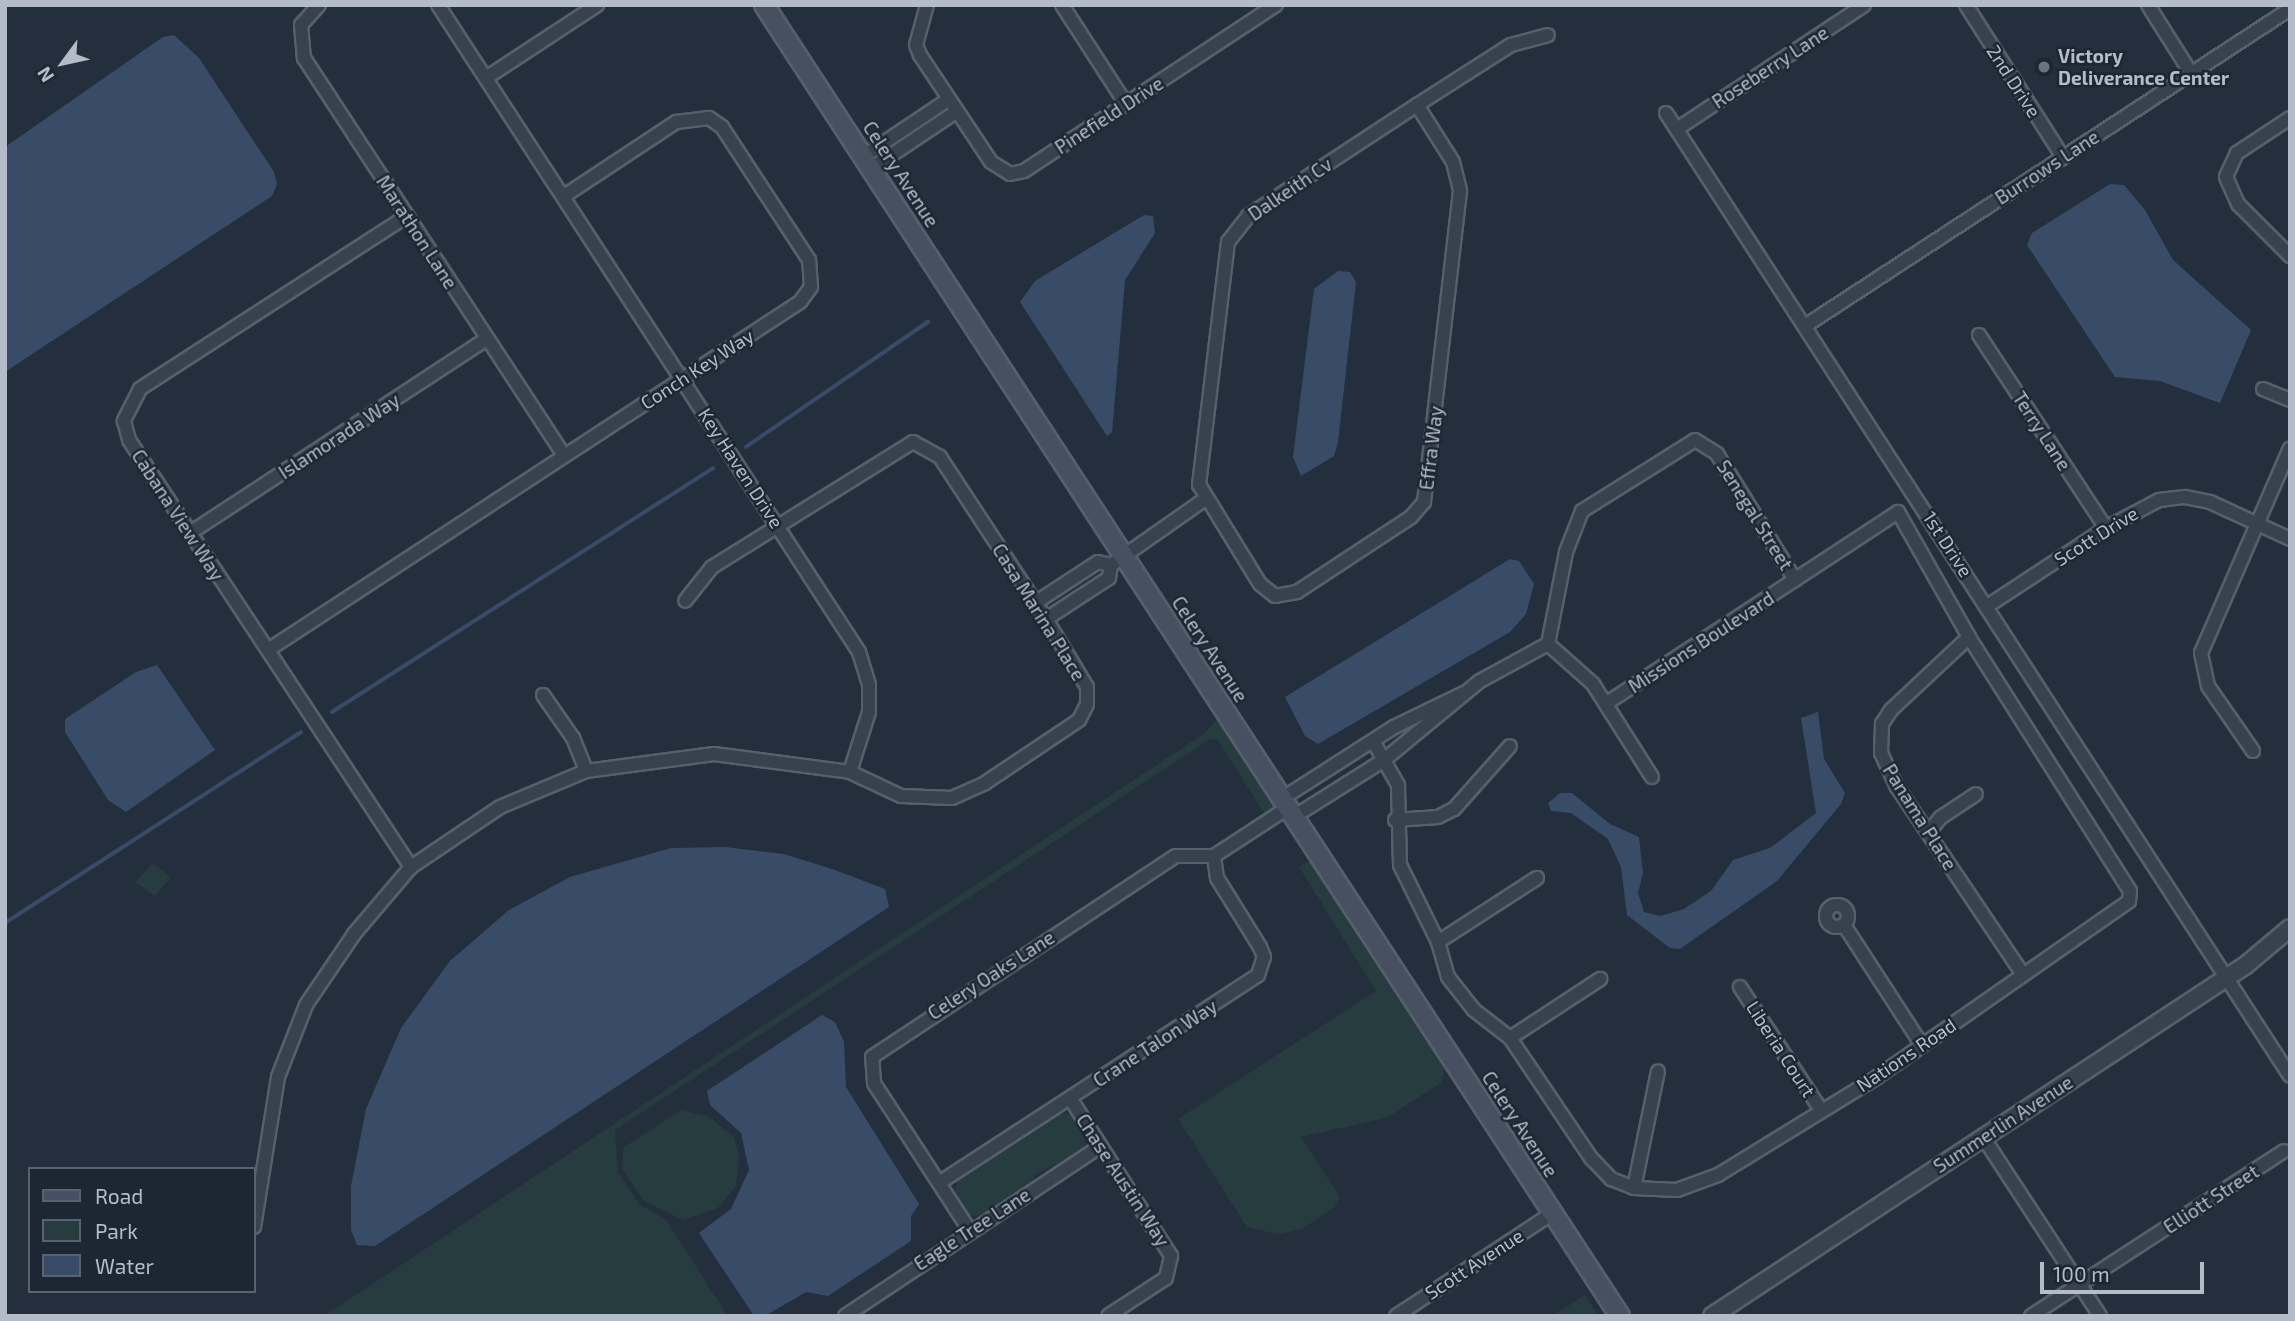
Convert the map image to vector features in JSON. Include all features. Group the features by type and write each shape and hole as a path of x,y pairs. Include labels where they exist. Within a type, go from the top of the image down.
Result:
{"main road":[{"name":"Celery Avenue","path":"764,5 868,162 1117,560 1289,807 1620,1316"}],"street":[{"name":"Marathon Lane","path":"319,5 302,25 304,58 565,456"},
{"name":"Key Haven Drive","path":"438,5 778,523 859,652 869,685 869,712 850,772"},
{"path":"486,78 597,5"},
{"path":"868,162 957,111 916,45 927,5"},
{"path":"1062,5 1126,104"},
{"name":"Pinefield Drive","path":"957,111 990,162 1010,174 1126,104 1276,5"},
{"name":"Roseberry Lane","path":"1677,129 1864,5"},
{"name":"2nd Drive","path":"1966,5 2063,157"},
{"path":"2148,5 2191,73"},
{"name":"Burrows Lane","path":"1805,326 2290,9"},
{"name":"Dalkeith Cv","path":"1204,500 1198,470 1222,260 1233,233 1248,216 1511,45 1548,35"},
{"path":"868,162 949,99"},
{"name":"Effra Way","path":"1204,500 1263,589 1280,597 1297,592 1423,506 1460,191 1453,162 1417,105"},
{"name":"1st Drive","path":"1667,113 1989,606 2290,1076"},
{"name":"Conch Key Way","path":"268,650 800,302 811,287 809,260 722,127 693,116 676,122 564,197"},
{"path":"2290,118 2237,153 2226,177 2238,204 2290,256"},
{"name":"Cabana View Way","path":"407,216 140,389 128,403 124,421 129,440 411,867"},
{"name":"Terry Lane","path":"1979,335 2106,528"},
{"name":"Islamorada Way","path":"190,533 487,339"},
{"path":"2263,388 2290,400"},
{"name":"Senegal Street","path":"1548,645 1566,552 1582,511 1695,440 1717,454 1795,580"},
{"name":"Casa Marina Place","path":"256,1214 278,1077 306,1005 354,934 411,867 500,807 586,771 714,754 850,772 901,796 952,798 985,783 1079,720 1087,704 1087,687 940,457 925,446 913,442 897,448 712,567 685,601"},
{"path":"2253,751 2208,686 2201,653 2290,448"},
{"name":"Scott Drive","path":"1989,606 2106,528 2159,500 2185,497 2256,523 2290,539"},
{"path":"1035,603 1098,562 1117,560 1204,500"},
{"name":"Nations Road","path":"1373,741 1398,785 1395,820 1399,865 1438,942 1447,977 1474,1010 1510,1038 1580,1146 1611,1179 1657,1193 1702,1184 1922,1045 2022,973 2120,910 2130,891 1969,637 1898,512 1795,580"},
{"path":"1046,619 1109,578 1117,560"},
{"name":"Missions Boulevard","path":"1606,704 1795,580"},
{"name":"Panama Place","path":"1969,637 1903,697 1881,733 1888,772 2022,973"},
{"path":"1214,856 1289,807 1373,741 1441,700 1464,693 1548,645"},
{"name":"Missions Boulevard","path":"1548,645 1581,670 1652,777"},
{"path":"1289,807 1384,760 1448,713 1464,693"},
{"path":"543,695 573,738 586,771"},
{"path":"1395,820 1438,817 1454,809 1486,778 1510,746"},
{"path":"1928,833 1940,818 1976,794"},
{"name":"Celery Oaks Lane","path":"970,1231 874,1083 872,1057 1176,856 1214,856"},
{"name":"Crane Talon Way","path":"939,1183 1258,975 1264,957 1217,878 1214,856"},
{"path":"1438,942 1537,878"},
{"path":"1844,925 1922,1045"},
{"name":"Summerlin Avenue","path":"1712,1316 2225,978 2290,928"},
{"path":"1510,1038 1601,979"},
{"name":"Liberia Court","path":"1740,987 1821,1110"},
{"path":"1634,1188 1658,1071"},
{"name":"Chase Austin Way","path":"1070,1098 1171,1256 1166,1278 1108,1316"},
{"path":"1983,1137 2100,1316"},
{"name":"Eagle Tree Lane","path":"845,1316 1101,1146"},
{"name":"Elliott Street","path":"2031,1316 2284,1151"},
{"name":"Scott Avenue","path":"1396,1316 1553,1213"}],"green space":[{"path":"1220,716 1280,806 1266,816 1218,740 1210,739 615,1130 618,1172 639,1204 666,1220 728,1316 324,1316 1205,733"},
{"path":"1314,857 1447,1061 1441,1083 1386,1118 1301,1137 1340,1197 1335,1207 1302,1229 1277,1234 1247,1227 1178,1119 1376,991 1299,867"},
{"path":"153,863 171,877 155,896 135,882"},
{"path":"681,1110 708,1116 734,1137 739,1157 736,1186 718,1208 683,1220 644,1201 622,1169 623,1148"},
{"path":"1061,1113 1074,1115 1086,1135 1083,1150 1036,1174 1030,1185 981,1216 969,1215 955,1194 957,1181"},
{"path":"1585,1295 1598,1316 1552,1316"}],"water":[{"path":"174,35 199,58 274,172 277,184 272,196 5,372 5,147 163,37"},
{"path":"2110,184 2124,185 2145,210 2173,260 2251,330 2220,403 2160,381 2115,377 2027,245 2032,233"},
{"path":"1144,215 1153,216 1155,233 1125,280 1112,432 1107,436 1020,302 1035,281"},
{"path":"1338,271 1350,272 1356,282 1338,442 1334,456 1301,476 1293,457 1314,289"},
{"path":"1510,559 1519,561 1534,584 1526,614 1510,632 1318,744 1305,736 1285,697"},
{"path":"157,665 215,750 126,812 108,800 65,732 65,719 136,672"},
{"path":"1818,712 1824,759 1845,793 1841,804 1777,881 1680,949 1670,948 1627,915 1621,867 1608,839 1571,813 1551,811 1548,803 1560,793 1572,793 1610,824 1639,837 1643,873 1638,893 1644,912 1660,916 1684,909 1711,891 1733,860 1770,848 1816,813 1801,718"},
{"path":"725,847 784,854 835,870 885,889 889,907 375,1246 357,1245 351,1230 351,1186 366,1109 401,1028 450,961 509,910 570,877 671,848"},
{"path":"822,1015 835,1022 844,1042 846,1087 919,1204 911,1216 911,1241 828,1296 806,1292 765,1316 754,1316 699,1233 731,1209 749,1170 741,1133 710,1105 707,1091"}],"waterway":[{"path":"746,447 928,322"},
{"path":"332,712 713,468"},
{"path":"5,923 301,732"}],"place":[{"name":"Victory Deliverance Center","path":"2044,67"}]}
